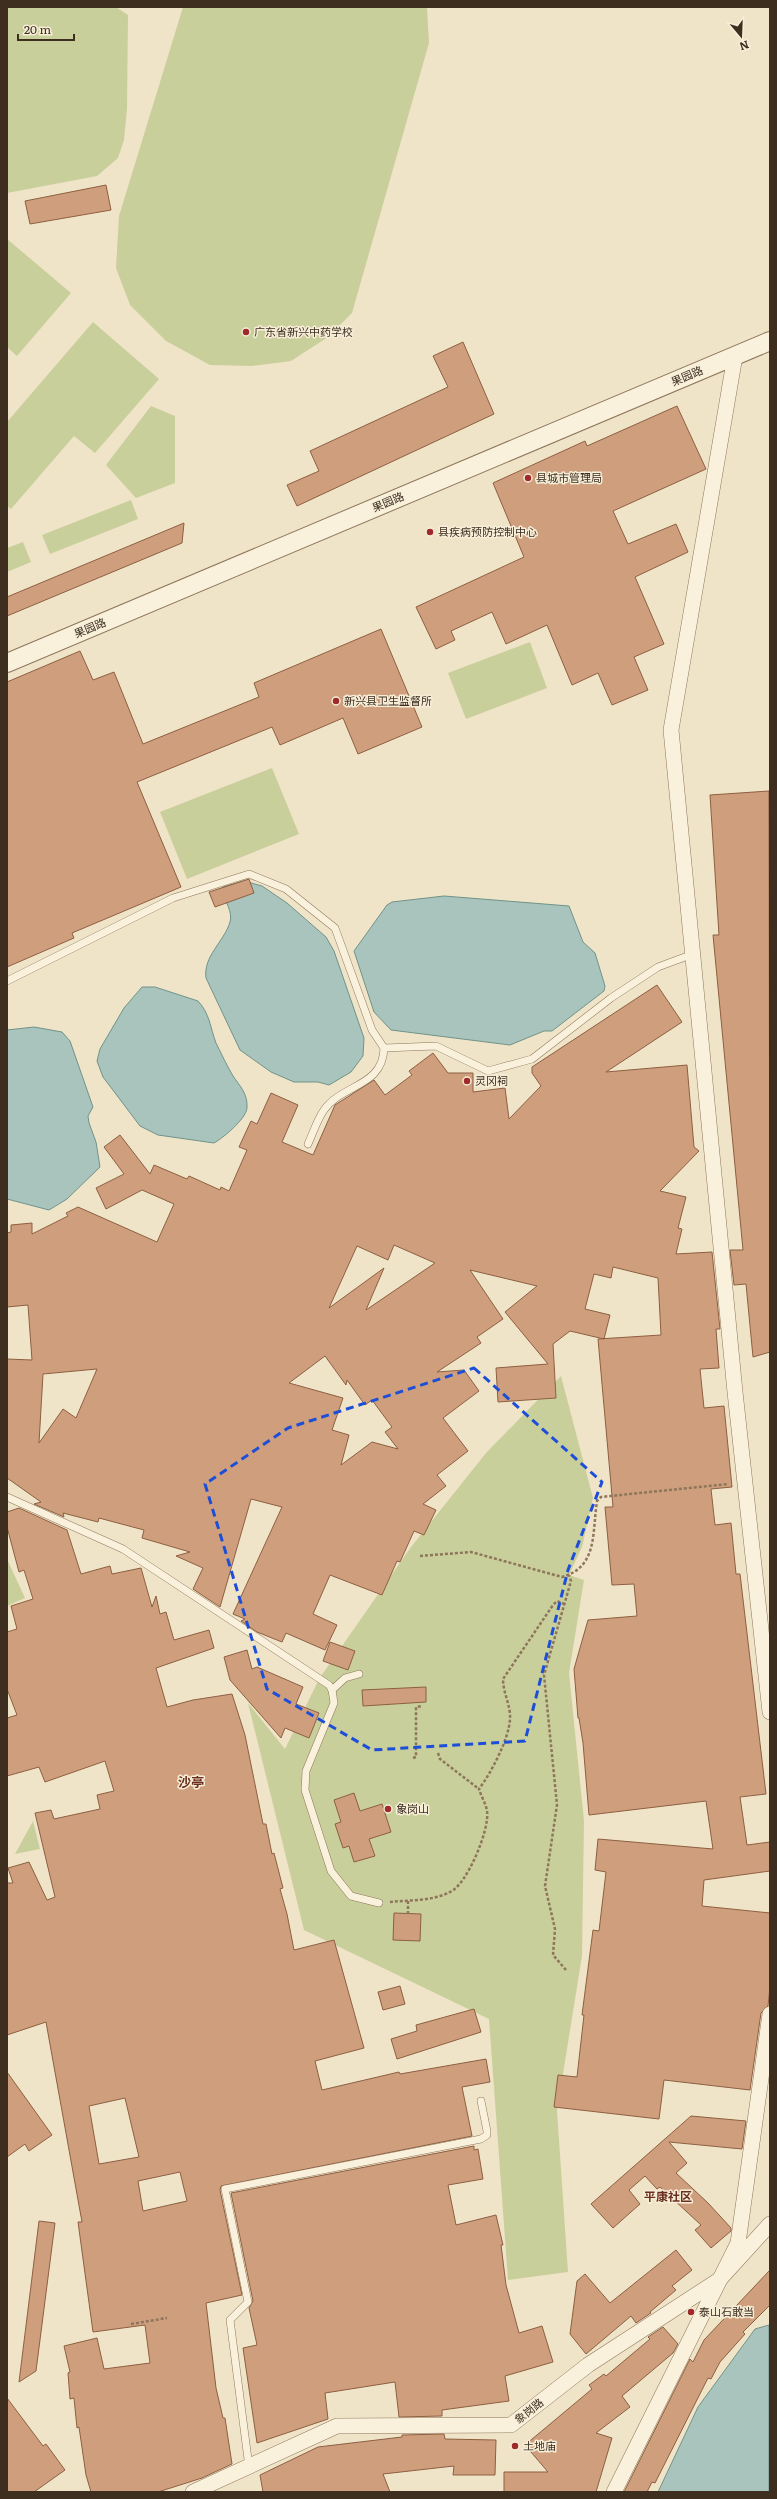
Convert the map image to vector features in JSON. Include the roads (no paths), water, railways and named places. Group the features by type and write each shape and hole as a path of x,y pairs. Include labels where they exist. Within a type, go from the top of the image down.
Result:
{"street":[{"name":"果园路","path":"7,663 770,341"},
{"path":"735,356 671,730 735,1392 770,1712"},
{"path":"614,2492 738,2243 770,2014"},
{"name":"象岗路","path":"193,2492 337,2426 511,2425 588,2365 719,2280 770,2224"}],"lane":[{"path":"7,981 173,898 249,874 286,889 335,928 372,1030 384,1048 384,1062 368,1080 335,1100 324,1109 308,1144"},
{"path":"384,1048 436,1046 488,1071 532,1059 611,998 658,967 693,954"},
{"path":"7,1497 122,1549 319,1679 332,1690 334,1703 306,1771 305,1790 331,1872 351,1896 379,1903"},
{"path":"332,1690 345,1678 359,1674"},
{"path":"249,2467 230,2320 248,2302 225,2189 482,2139 487,2136 487,2131 481,2101"}],"water":[{"path":"244,881 262,886 287,903 326,937 334,951 364,1038 363,1056 351,1072 329,1085 318,1082 294,1082 271,1072 240,1050 206,978 208,963 227,929 231,918 230,910 222,892 223,887"},
{"path":"444,896 569,906 583,942 595,953 605,986 604,991 552,1031 544,1031 510,1045 391,1030 374,1012 354,951 387,905 392,902"},
{"path":"142,987 155,987 198,1001 205,1011 216,1043 224,1060 245,1094 247,1108 243,1117 228,1133 214,1143 158,1135 140,1126 103,1077 97,1061 100,1049 124,1008"},
{"path":"34,1027 62,1032 70,1041 93,1107 88,1116 96,1142 100,1167 67,1199 49,1210 7,1199 7,1030"},
{"path":"769,2325 769,2492 658,2492 698,2407 755,2329"}],"place":[{"name":"广东省新兴中药学校","path":"246,332"},
{"name":"县城市管理局","path":"528,478"},
{"name":"县疾病预防控制中心","path":"430,532"},
{"name":"新兴县卫生监督所","path":"336,701"},
{"name":"灵冈祠","path":"467,1081"},
{"name":"象岗山","path":"388,1809"},
{"name":"泰山石敢当","path":"691,2312"},
{"name":"土地庙","path":"515,2446"}],"district":[{"name":"沙亭","path":"191,1782"},
{"name":"平康社区","path":"668,2197"}]}
